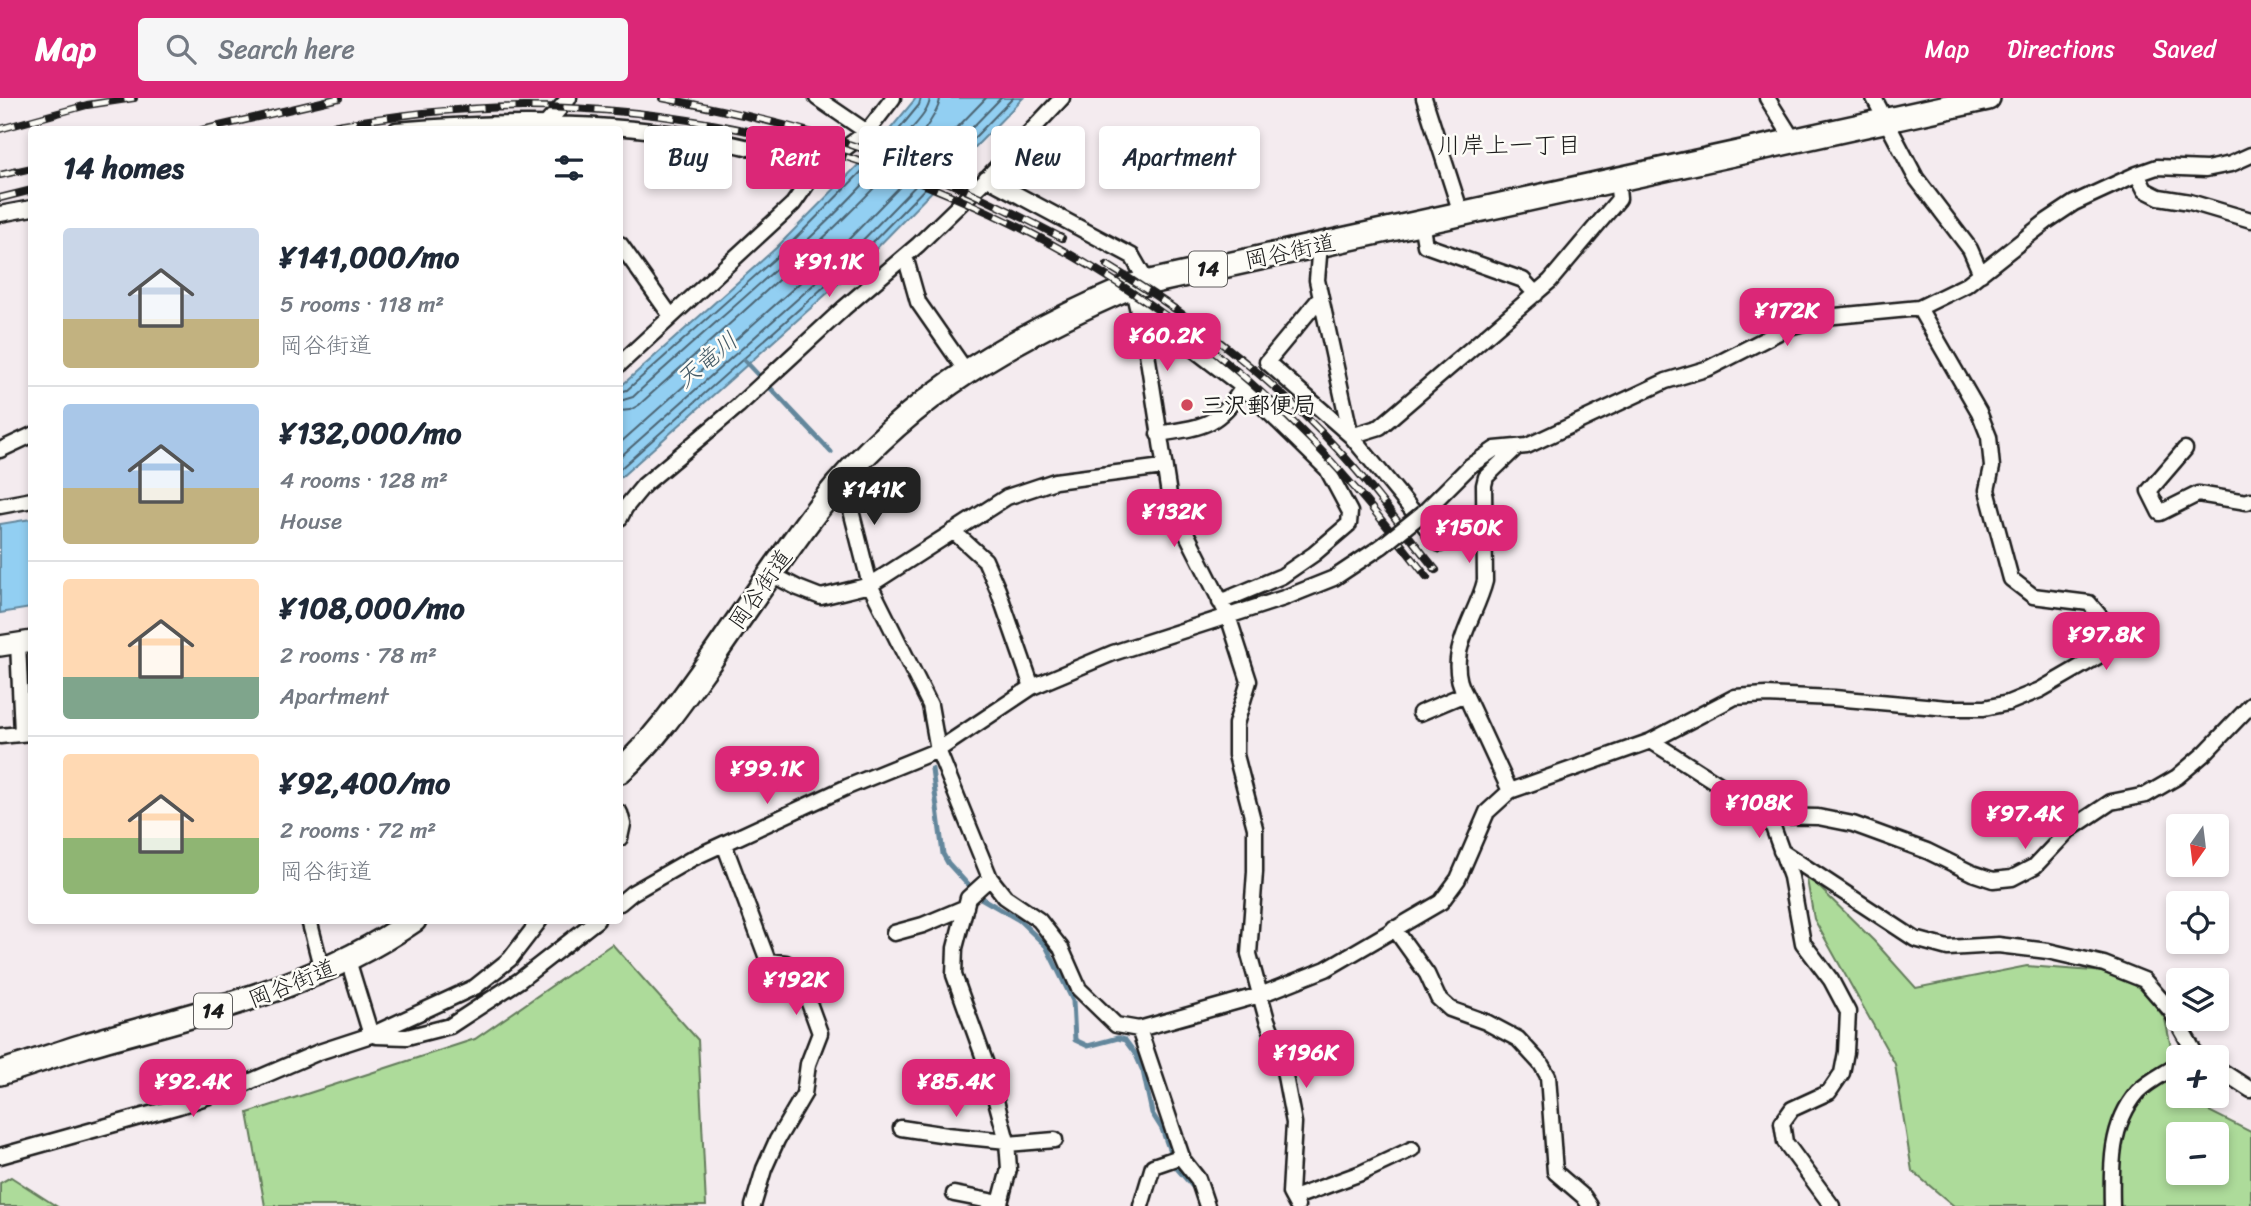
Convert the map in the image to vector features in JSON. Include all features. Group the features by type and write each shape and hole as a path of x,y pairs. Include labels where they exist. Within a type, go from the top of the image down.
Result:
{"main road":[{"name":"岡谷街道","path":"623,768 669,719 806,524 843,479 912,411 966,371 1010,344 1138,291 1320,244 1987,98"},
{"name":"岡谷街道","path":"0,1073 83,1046 235,1005 348,960 407,924"}],"street":[{"path":"547,126 569,98"},
{"path":"817,98 859,127"},
{"path":"872,126 893,98"},
{"path":"623,514 644,485 738,406 905,256 986,178 1062,98"},
{"path":"1424,98 1461,213"},
{"path":"1767,98 1794,141"},
{"path":"1874,98 1916,178 1970,249 1981,274"},
{"path":"623,130 713,141 746,149"},
{"path":"623,901 693,858 847,787 938,750 1032,687 1113,653 1284,598 1335,578 1382,546 1423,513 1470,466 1495,449 1527,446 1666,381 1709,368 1789,327 1825,317 1919,308 1981,274 2074,203 2137,174 2157,167 2206,169 2231,164 2251,155"},
{"path":"2137,174 2145,190 2159,197 2190,202 2251,220"},
{"path":"986,178 1132,256 1170,501 1228,616 1249,681 1236,724 1236,755 1255,828 1249,954 1259,995 1282,1055 1294,1123 1290,1193 1295,1202 1412,1149"},
{"path":"1351,436 1380,428 1550,281 1619,200 1617,178"},
{"path":"623,361 793,204 803,189"},
{"path":"0,214 28,209"},
{"path":"1421,222 1425,245 1523,280 1536,294"},
{"path":"1320,244 1317,280 1351,436"},
{"path":"623,248 671,316"},
{"path":"905,256 918,302 966,371"},
{"path":"1138,291 1243,387 1326,469 1350,512 1349,523 1314,554 1282,576 1220,601"},
{"path":"1321,297 1267,362 1351,436 1440,544"},
{"path":"843,479 870,585 930,705 938,750 990,878 1005,897 1039,919 1062,948 1079,989 1116,1025 1139,1029 1259,995 1326,969 1441,902 1458,879 1487,812 1510,791 1651,741 1735,697 1766,695 1948,708 1984,708 2008,703 2040,690 2096,657 2109,642 2112,631 2089,603 2033,596 2011,579 1987,490 1992,467 1989,437 1979,412 1919,308"},
{"path":"1158,434 1205,426 1229,409 1243,387"},
{"path":"0,450 28,437"},
{"path":"1510,791 1457,680 1457,667 1466,627 1482,596 1485,581 1486,477 1517,447"},
{"path":"2185,449 2149,491 2160,513 2199,494 2247,502 2251,500"},
{"path":"771,574 798,589 821,597 870,585 1007,496 1055,481 1163,467"},
{"path":"0,506 28,501"},
{"path":"953,531 985,560 1032,687"},
{"path":"0,736 27,733 16,643"},
{"path":"1420,713 1465,694"},
{"path":"1651,741 1769,817 1818,817 1853,824 1927,851 1993,880 2011,878 2035,866 2069,830 2111,802 2146,795 2177,778 2251,705"},
{"path":"1769,817 1791,877 1803,943 1832,980 1848,1012 1842,1073 1829,1092 1792,1109 1782,1123 1785,1142 1832,1206"},
{"path":"724,844 768,961 786,963 797,970 820,1033 808,1065 804,1094 777,1140 764,1169 753,1206"},
{"path":"1781,851 1915,939 1948,948 1998,945 2048,951 2104,964 2144,980 2171,1011 2189,1045"},
{"path":"954,1194 1000,1203 1009,1169 1007,1143 986,1064 954,975 955,948 968,898 990,878"},
{"path":"894,933 923,925 965,907"},
{"path":"310,924 322,970"},
{"path":"0,1156 178,1106 371,1035 432,1009 475,987 510,959 537,924"},
{"path":"371,1035 407,1037 450,1026 520,980 592,924"},
{"path":"1394,928 1427,974 1438,998 1450,1009 1486,1022 1518,1039 1541,1064 1548,1076 1555,1172 1591,1206"},
{"path":"348,960 371,1035"},
{"path":"1139,1029 1182,1156 1198,1179 1208,1206"},
{"path":"2112,1206 2110,1163 2120,1121 2139,1091 2166,1073"},
{"path":"2229,1076 2251,1090"},
{"path":"901,1128 1007,1143 1055,1140"},
{"path":"1141,1206 1153,1166 1182,1156"}],"green space":[{"path":"1806,874 1874,941 1916,988 2027,966 2133,974 2165,1019 2171,1045 2166,1045 2166,1108 2203,1108 2251,1132 2251,1206 1954,1206 1912,1171 1895,1064 1814,919"},
{"path":"612,944 698,1040 706,1206 265,1206 248,1113 475,1039"},
{"path":"11,1177 56,1206 0,1206 0,1183"}],"water":[{"path":"916,98 1023,98 996,126 991,126 991,131 977,145 977,126 893,126"},
{"name":"天竜川","path":"859,164 859,189 934,189 868,257 623,475 623,384 776,248 834,189 845,189 845,178"},
{"path":"28,519 28,608 0,613 0,524"}],"waterway":[{"name":"天竜川","path":"744,360 831,452"},
{"path":"932,769 943,854 948,863 979,897 1019,920 1046,946 1073,1001 1075,1040 1088,1046 1118,1038 1125,1040 1143,1071 1152,1113 1162,1129 1175,1166 1196,1190"}],"railway":[{"path":"0,129 87,105 134,98"},
{"path":"219,126 339,98"},
{"path":"662,98 764,120 863,149 964,190 1062,238"},
{"path":"334,126 471,109 525,107 634,113 742,130 848,158 951,196 1050,243 1144,300 1231,366 1327,456 1427,577"},
{"path":"0,175 28,169"},
{"path":"0,198 28,191"},
{"path":"1107,265 1201,328 1288,400 1354,467 1436,570"}],"place":[{"name":"三沢郵便局","path":"1187,405"}],"district":[{"name":"川岸上一丁目","path":"1509,145"}]}
